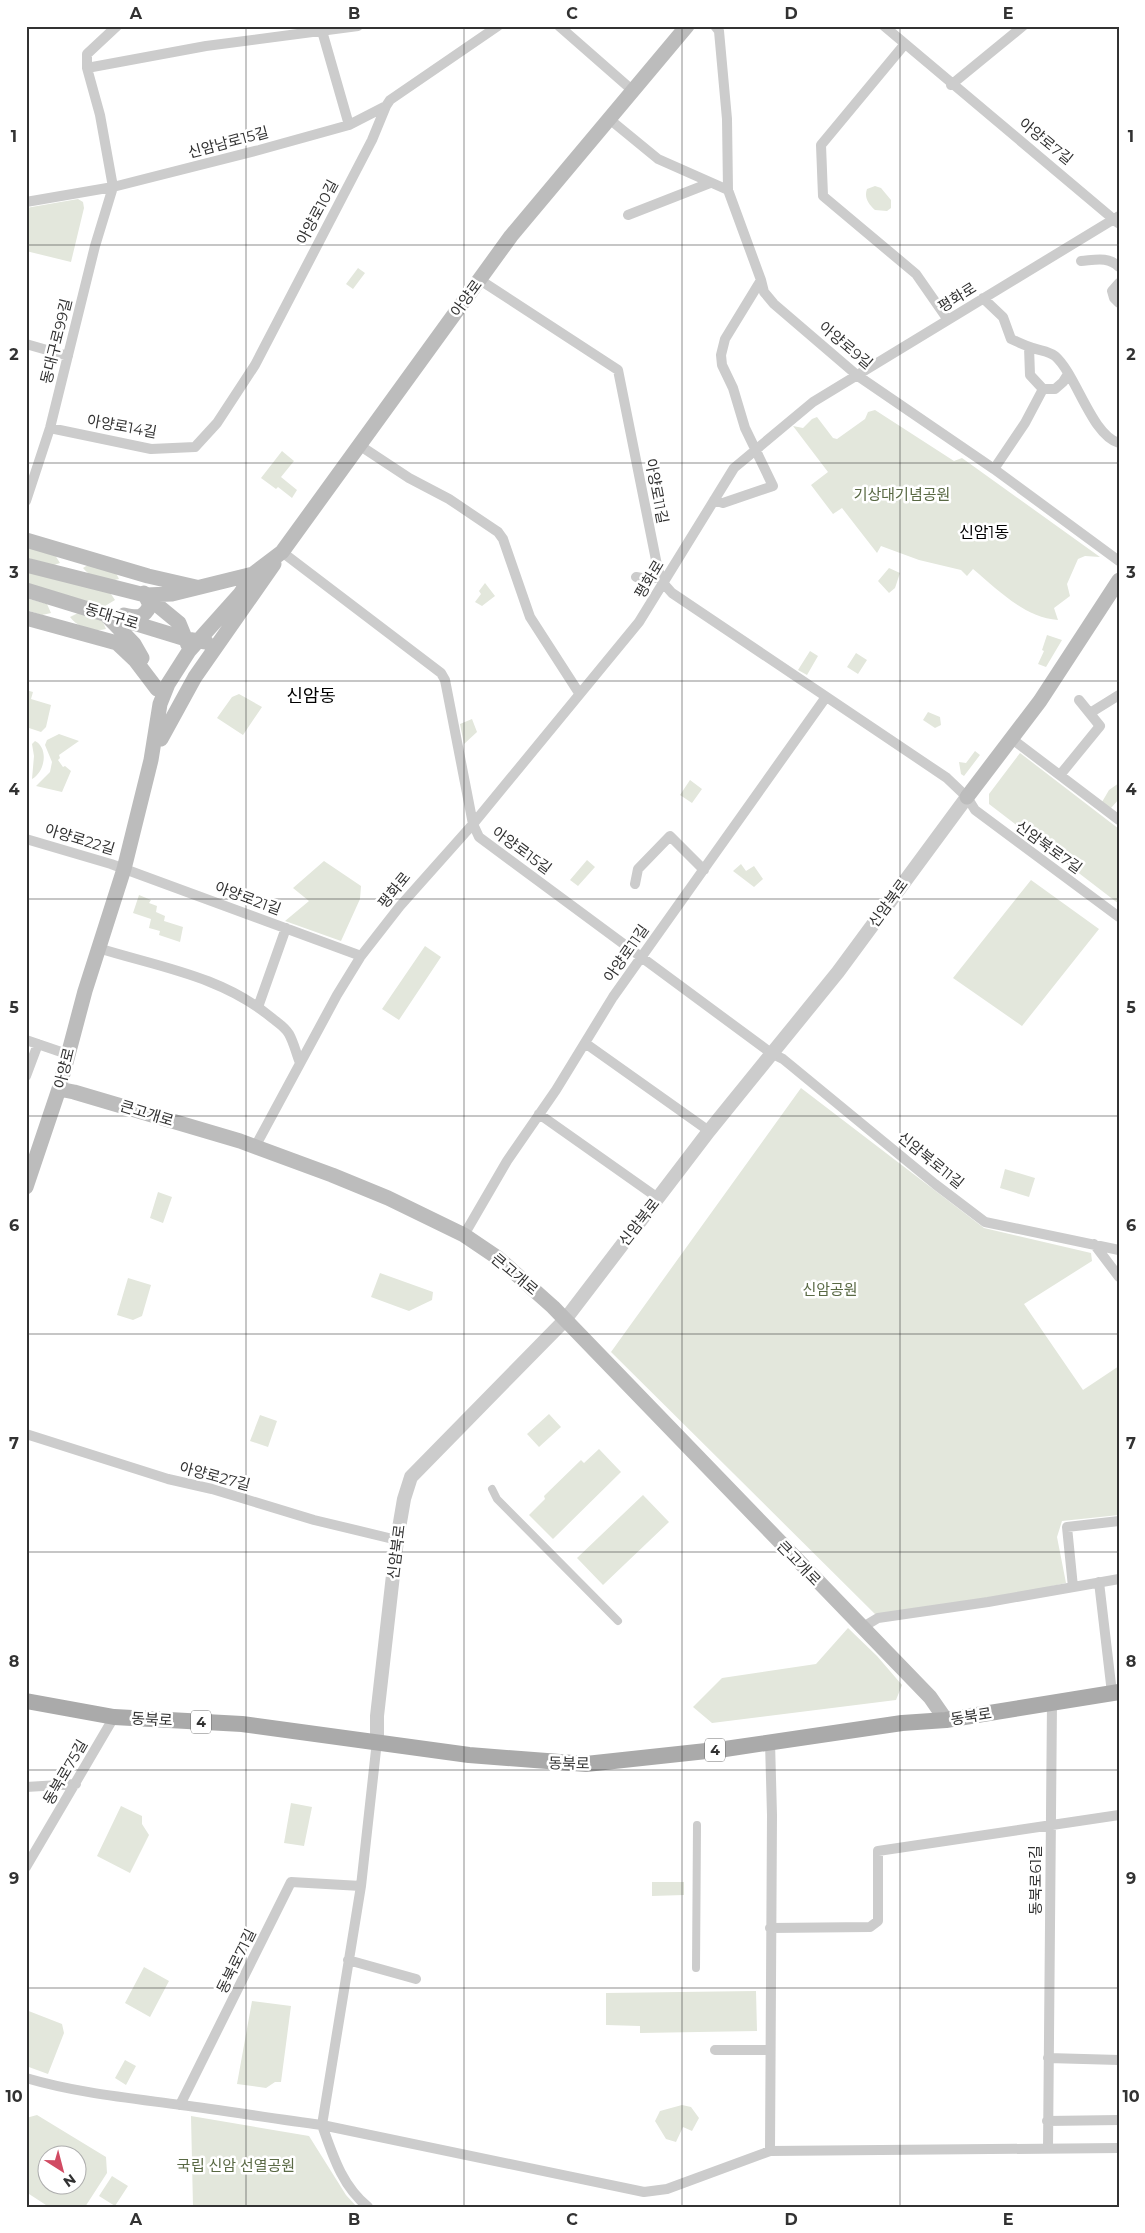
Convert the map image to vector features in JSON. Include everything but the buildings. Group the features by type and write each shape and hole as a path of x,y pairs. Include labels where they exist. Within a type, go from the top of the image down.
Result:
{"main road":[{"name":"아양로","path":"253,574 282,552 511,236 687,26"},
{"path":"26,540 126,570 200,588"},
{"path":"151,760 172,716 224,633 282,552"},
{"name":"동대구로","path":"26,565 145,595"},
{"path":"104,614 118,613 141,617 147,614 150,606 145,595 126,570"},
{"path":"145,595 172,594 253,574"},
{"path":"159,696 191,644 240,594 253,574"},
{"name":"신암북로","path":"967,797 1040,701 1119,580"},
{"name":"동대구로","path":"26,590 191,644"},
{"path":"145,595 179,623 191,644 186,670 157,728"},
{"path":"104,614 134,644 149,669 159,696 157,728"},
{"path":"26,618 117,643 135,660 159,696"},
{"path":"191,644 206,642 224,633"},
{"name":"아양로","path":"26,1187 59,1090 98,948 124,870 157,728"},
{"name":"큰고개로","path":"59,1090 92,1097 255,1147 332,1175 385,1196 464,1235 498,1258 522,1278 863,1627 930,1698 946,1720"},
{"name":"동북로","path":"26,1701 114,1716 242,1724 469,1755 586,1764 638,1760 902,1723 946,1720 1115,1693"}],"street":[{"path":"113,187 100,115 87,68 87,54 117,26"},
{"path":"87,68 206,46 322,29 358,26"},
{"name":"신암남로15길","path":"26,202 113,187 349,125 386,106 390,100 498,26"},
{"path":"559,26 632,90"},
{"path":"608,118 658,159 728,190 727,119 718,31 714,26"},
{"name":"아양로7길","path":"884,26 951,85 1117,220"},
{"path":"951,85 1023,26"},
{"path":"322,29 349,125"},
{"path":"904,45 821,145 823,196 916,274 948,320"},
{"name":"아양로10길","path":"244,380 272,331 372,140 386,106"},
{"path":"628,215 710,183"},
{"name":"동대구로99길","path":"26,501 50,428 95,246 113,187"},
{"name":"아양로9길","path":"728,190 764,292 774,304 858,376 994,469 1119,561"},
{"name":"평화로","path":"255,1147 342,987 361,956 432,869 474,824 639,622 662,581 734,468 758,450 813,402 983,298 1117,220"},
{"path":"1081,262 1106,259 1114,262 1119,267"},
{"name":"아양로11길","path":"480,280 618,370 658,570 662,581"},
{"path":"714,500 723,503 774,486 758,450 745,428 733,388 722,365 721,355 725,339 761,280"},
{"path":"1119,283 1112,291 1114,298 1119,303"},
{"path":"983,298 1003,317 1011,339 1030,347 1045,350 1055,356 1068,374 1098,425 1114,441 1119,443"},
{"path":"26,344 68,356"},
{"path":"1030,347 1030,375 1034,382 1044,389 1055,389 1068,374"},
{"name":"아양로14길","path":"50,428 151,449 195,447 217,422 244,380"},
{"path":"994,469 1025,423 1044,389"},
{"path":"359,445 409,478 449,499 498,532 503,539 530,617 580,693"},
{"name":"아양로15길","path":"282,552 440,673 445,680 474,824 479,837 772,1053"},
{"path":"636,577 662,581 672,593 699,613 947,778 967,797"},
{"path":"1090,714 1119,695"},
{"name":"아양로11길","path":"464,1235 507,1162 613,997 826,697"},
{"path":"1060,775 1100,726 1079,700"},
{"path":"1012,739 1118,820"},
{"name":"신암북로7길","path":"967,797 976,810 1119,917"},
{"name":"신암북로","path":"377,1741 377,1716 397,1540 404,1498 410,1477 564,1321 709,1131 838,972 967,797"},
{"path":"635,884 638,869 670,836 704,870"},
{"name":"아양로22길","path":"26,839 124,870"},
{"name":"아양로21길","path":"124,870 361,956"},
{"path":"258,1007 286,928"},
{"path":"98,948 198,977 228,988 258,1007 289,1033 300,1063"},
{"path":"26,1040 68,1054"},
{"path":"585,1043 709,1131"},
{"path":"26,1076 38,1044"},
{"name":"신암북로11길","path":"772,1053 783,1059 935,1184 986,1222 1119,1250"},
{"path":"539,1114 658,1198"},
{"path":"1094,1244 1119,1277"},
{"name":"아양로27길","path":"26,1434 168,1479 212,1489 314,1520 397,1540"},
{"path":"492,1489 496,1499 618,1621"},
{"path":"1073,1587 1067,1527 1119,1521"},
{"path":"863,1627 878,1618 988,1602 1119,1579"},
{"name":"동북로","path":"1099,1582 1115,1693"},
{"name":"동북로61길","path":"1048,2149 1052,1702"},
{"name":"동북로75길","path":"26,1867 114,1716"},
{"path":"368,2207 356,2197 338,2169 322,2125 361,1886 377,1741"},
{"path":"770,1742 772,1815 769,2050 770,2151"},
{"path":"26,1787 76,1784"},
{"path":"770,1928 870,1928 876,1925 878,1921 878,1852 1119,1815"},
{"path":"696,1968 697,1825"},
{"name":"동북로71길","path":"180,2105 291,1882 361,1886"},
{"path":"348,1960 416,1980"},
{"path":"715,2050 769,2050"},
{"path":"1048,2058 1119,2060"},
{"path":"26,2078 119,2098 322,2125 644,2192 667,2189 770,2151 1119,2148"},
{"path":"1047,2121 1119,2120"}],"green space":[{"path":"875,186 881,188 891,200 891,208 887,211 875,210 867,200 867,189"},
{"path":"78,199 83,202 84,208 71,262 26,251 26,208"},
{"path":"358,268 365,273 353,289 346,284"},
{"name":"기상대기념공원","path":"875,410 954,461 962,458 1100,557 1085,556 1078,559 1067,584 1070,596 1054,608 1058,620 1034,614 1023,608 1002,594 973,569 967,576 961,570 919,560 881,546 877,553 842,508 833,514 811,485 828,472 793,426 803,428 812,419 817,417 833,438 837,439 865,419 868,412"},
{"path":"282,451 294,461 281,477 297,490 292,498 278,487 276,489 261,478"},
{"path":"32,547 55,555 60,563 51,566 29,558 26,550"},
{"path":"91,563 115,571 119,579 104,580 86,572 83,568"},
{"path":"889,568 900,573 895,588 889,593 878,581"},
{"path":"26,570 109,591 115,600 105,606 26,585"},
{"path":"485,583 495,596 482,606 475,602 481,594 479,591"},
{"path":"26,598 47,604 51,613 42,615 26,610"},
{"path":"78,613 102,620 106,629 91,629 77,624 70,617"},
{"path":"1047,635 1062,640 1046,667 1038,664 1044,651 1042,650"},
{"path":"810,651 818,656 807,675 798,670"},
{"path":"856,653 867,660 858,674 847,667"},
{"path":"26,690 33,692 31,699 51,705 46,727 41,732 26,727"},
{"path":"239,694 262,707 243,735 217,718 232,697"},
{"path":"928,712 940,717 941,725 935,728 923,720"},
{"path":"472,719 477,732 464,744 460,724"},
{"path":"59,734 79,741 59,755 60,758 58,760 63,767 65,766 71,771 62,792 36,786 50,772 52,762 45,745 47,740"},
{"path":"35,741 42,749 44,760 40,771 32,779 34,756 32,744"},
{"path":"975,751 980,755 964,776 961,774 959,762 966,763"},
{"path":"1020,753 1119,829 1119,904 989,804 989,794"},
{"path":"690,780 702,789 692,803 680,795"},
{"path":"1119,783 1119,799 1111,808 1102,802 1109,790"},
{"path":"587,860 595,867 578,886 570,880"},
{"path":"324,861 361,886 360,899 341,941 285,921 309,901 293,888"},
{"path":"741,864 746,871 754,866 763,879 754,887 733,871"},
{"path":"1031,880 1099,929 1022,1026 953,978"},
{"path":"139,895 151,900 149,903 157,906 156,912 165,916 164,921 183,927 180,942 159,935 160,931 149,928 151,919 133,913"},
{"path":"425,946 441,957 399,1020 382,1009"},
{"name":"신암공원","path":"801,1088 984,1228 1091,1253 1092,1261 1024,1304 1083,1390 1119,1366 1119,1515 1062,1521 1057,1537 1066,1583 988,1600 877,1616 611,1352"},
{"path":"1005,1169 1035,1178 1029,1197 1000,1188"},
{"path":"158,1192 172,1197 163,1223 150,1218"},
{"path":"380,1273 433,1292 432,1300 409,1311 371,1297"},
{"path":"128,1278 151,1285 142,1316 133,1320 117,1315"},
{"path":"549,1414 561,1427 539,1447 527,1434"},
{"path":"260,1415 277,1421 268,1447 250,1441"},
{"path":"599,1449 621,1472 553,1539 529,1515 545,1499 544,1496 581,1460 584,1463"},
{"path":"643,1495 669,1522 603,1585 577,1558"},
{"path":"848,1628 877,1656 902,1685 896,1700 712,1723 693,1707 722,1678 816,1664"},
{"path":"291,1803 312,1807 304,1846 284,1843"},
{"path":"121,1806 142,1816 142,1824 149,1835 130,1873 97,1856"},
{"path":"652,1882 684,1882 684,1895 652,1896"},
{"path":"144,1967 169,1981 150,2017 125,2003"},
{"path":"756,1991 757,2031 640,2033 640,2026 606,2025 606,1993"},
{"path":"252,2001 291,2006 281,2082 275,2082 266,2088 237,2084"},
{"path":"26,2010 62,2024 64,2033 48,2074 26,2066"},
{"path":"125,2060 136,2066 126,2085 115,2078"},
{"path":"682,2105 691,2107 699,2118 692,2131 683,2127 676,2142 666,2139 655,2121 660,2111"},
{"path":"37,2115 88,2146 38,2146 38,2196 88,2196 88,2146 106,2157 107,2173 85,2207 49,2207 26,2192 26,2118"},
{"name":"국립 신암 선열공원","path":"191,2116 309,2136 346,2195 357,2207 193,2207"},
{"path":"112,2176 128,2186 115,2206 99,2196"}],"district":[{"name":"신암1동","path":"984,532"},
{"name":"신암동","path":"311,696"}]}
